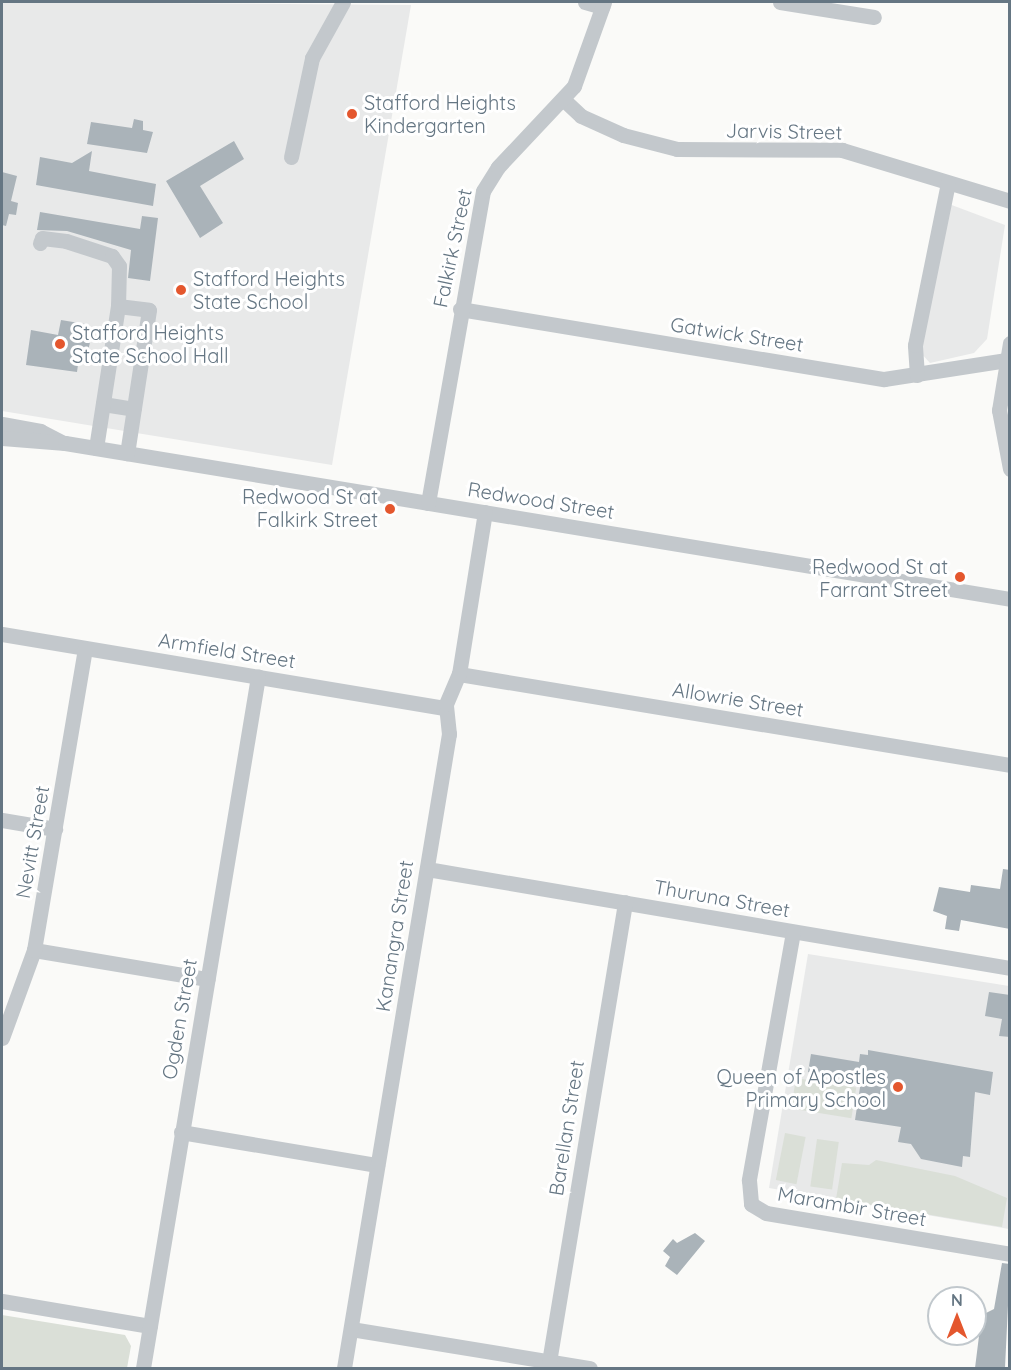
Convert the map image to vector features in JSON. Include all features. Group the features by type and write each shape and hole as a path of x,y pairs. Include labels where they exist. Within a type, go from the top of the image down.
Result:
{"street":[{"path":"291,157 312,58 343,2"},
{"path":"585,2 603,4"},
{"path":"780,2 874,17"},
{"name":"Falkirk Street","path":"428,503 460,309 483,191 498,167 564,100 603,4"},
{"name":"Jarvis Street","path":"564,100 581,116 623,135 677,149 842,150 1010,201"},
{"path":"917,375 915,345 948,183"},
{"path":"40,243 42,238 66,241 112,256 119,266 118,306 96,448"},
{"path":"118,306 149,310 128,453"},
{"name":"Gatwick Street","path":"460,309 871,378 917,375 1007,360"},
{"path":"1010,343 999,410 1010,469"},
{"path":"103,404 134,409"},
{"name":"Redwood Street","path":"2,424 40,431 65,443"},
{"name":"Redwood Street","path":"2,438 65,443 128,453 1010,599"},
{"name":"Kanangra Street","path":"344,1368 449,734 446,708 459,674 485,512"},
{"name":"Armfield Street","path":"2,634 446,708"},
{"name":"Nevitt Street","path":"2,1038 34,950 85,648"},
{"name":"Allowrie Street","path":"459,674 1010,765"},
{"name":"Ogden Street","path":"143,1368 258,676"},
{"path":"2,820 55,829"},
{"name":"Thuruna Street","path":"427,869 1010,968"},
{"name":"Barellan Street","path":"549,1362 625,902"},
{"name":"Marambir Street","path":"792,932 749,1180 751,1204 766,1213 1010,1254"},
{"path":"34,950 208,979"},
{"path":"182,1132 377,1165"},
{"path":"2,1301 150,1326"},
{"path":"351,1329 590,1368"}],"shaded area":[{"name":"Stafford Heights State School","path":"2,2 411,5 332,465 2,411"},
{"path":"949,204 1005,225 987,339 974,353 930,363 919,351"},
{"name":"Queen of Apostles Primary School","path":"808,954 1009,986 1009,1229 769,1188"},
{"path":"796,1078 856,1088 851,1118 791,1109"},
{"path":"785,1133 806,1137 796,1184 776,1180"},
{"path":"817,1139 839,1142 832,1190 810,1187"},
{"path":"876,1160 955,1176 1007,1198 1002,1227 836,1199 842,1163 869,1165"},
{"path":"2,1315 125,1335 131,1346 127,1368 2,1368"}],"building":[{"path":"134,119 143,121 143,130 153,132 147,153 87,144 91,122 132,128"},
{"path":"234,141 244,159 200,186 223,223 200,238 166,181"},
{"path":"92,151 89,171 156,184 153,206 36,185 40,157 72,163"},
{"path":"2,172 17,176 11,201 18,203 16,215 9,214 6,226 2,225"},
{"path":"40,212 140,229 142,216 158,218 150,281 128,278 131,250 67,231 37,230"},
{"name":"Stafford Heights State School Hall","path":"61,320 85,324 91,338 88,351 80,350 77,372 26,365 31,330 58,335"},
{"path":"1003,869 1010,870 1010,929 961,920 959,931 945,929 947,916 933,911 939,887 970,892 971,885 1000,889"},
{"path":"989,992 1010,995 1010,1037 999,1036 1002,1019 985,1016"},
{"path":"868,1050 993,1072 990,1095 975,1092 970,1157 963,1156 962,1167 921,1159 911,1144 898,1142 901,1127 855,1120 861,1081 808,1072 811,1054 859,1062 860,1054 868,1055"},
{"path":"695,1233 705,1241 677,1275 665,1266 670,1257 663,1251 673,1239 677,1243"},
{"path":"1002,1263 1010,1264 1005,1368 975,1368 978,1346 987,1346 987,1312 994,1309"}],"place":[{"name":"Stafford Heights Kindergarten","path":"352,114"},
{"name":"Stafford Heights State School","path":"181,290"},
{"name":"Stafford Heights State School Hall","path":"60,344"},
{"name":"Redwood St at Falkirk Street","path":"390,509"},
{"name":"Redwood St at Farrant Street","path":"960,577"},
{"name":"Queen of Apostles Primary School","path":"898,1087"}]}
